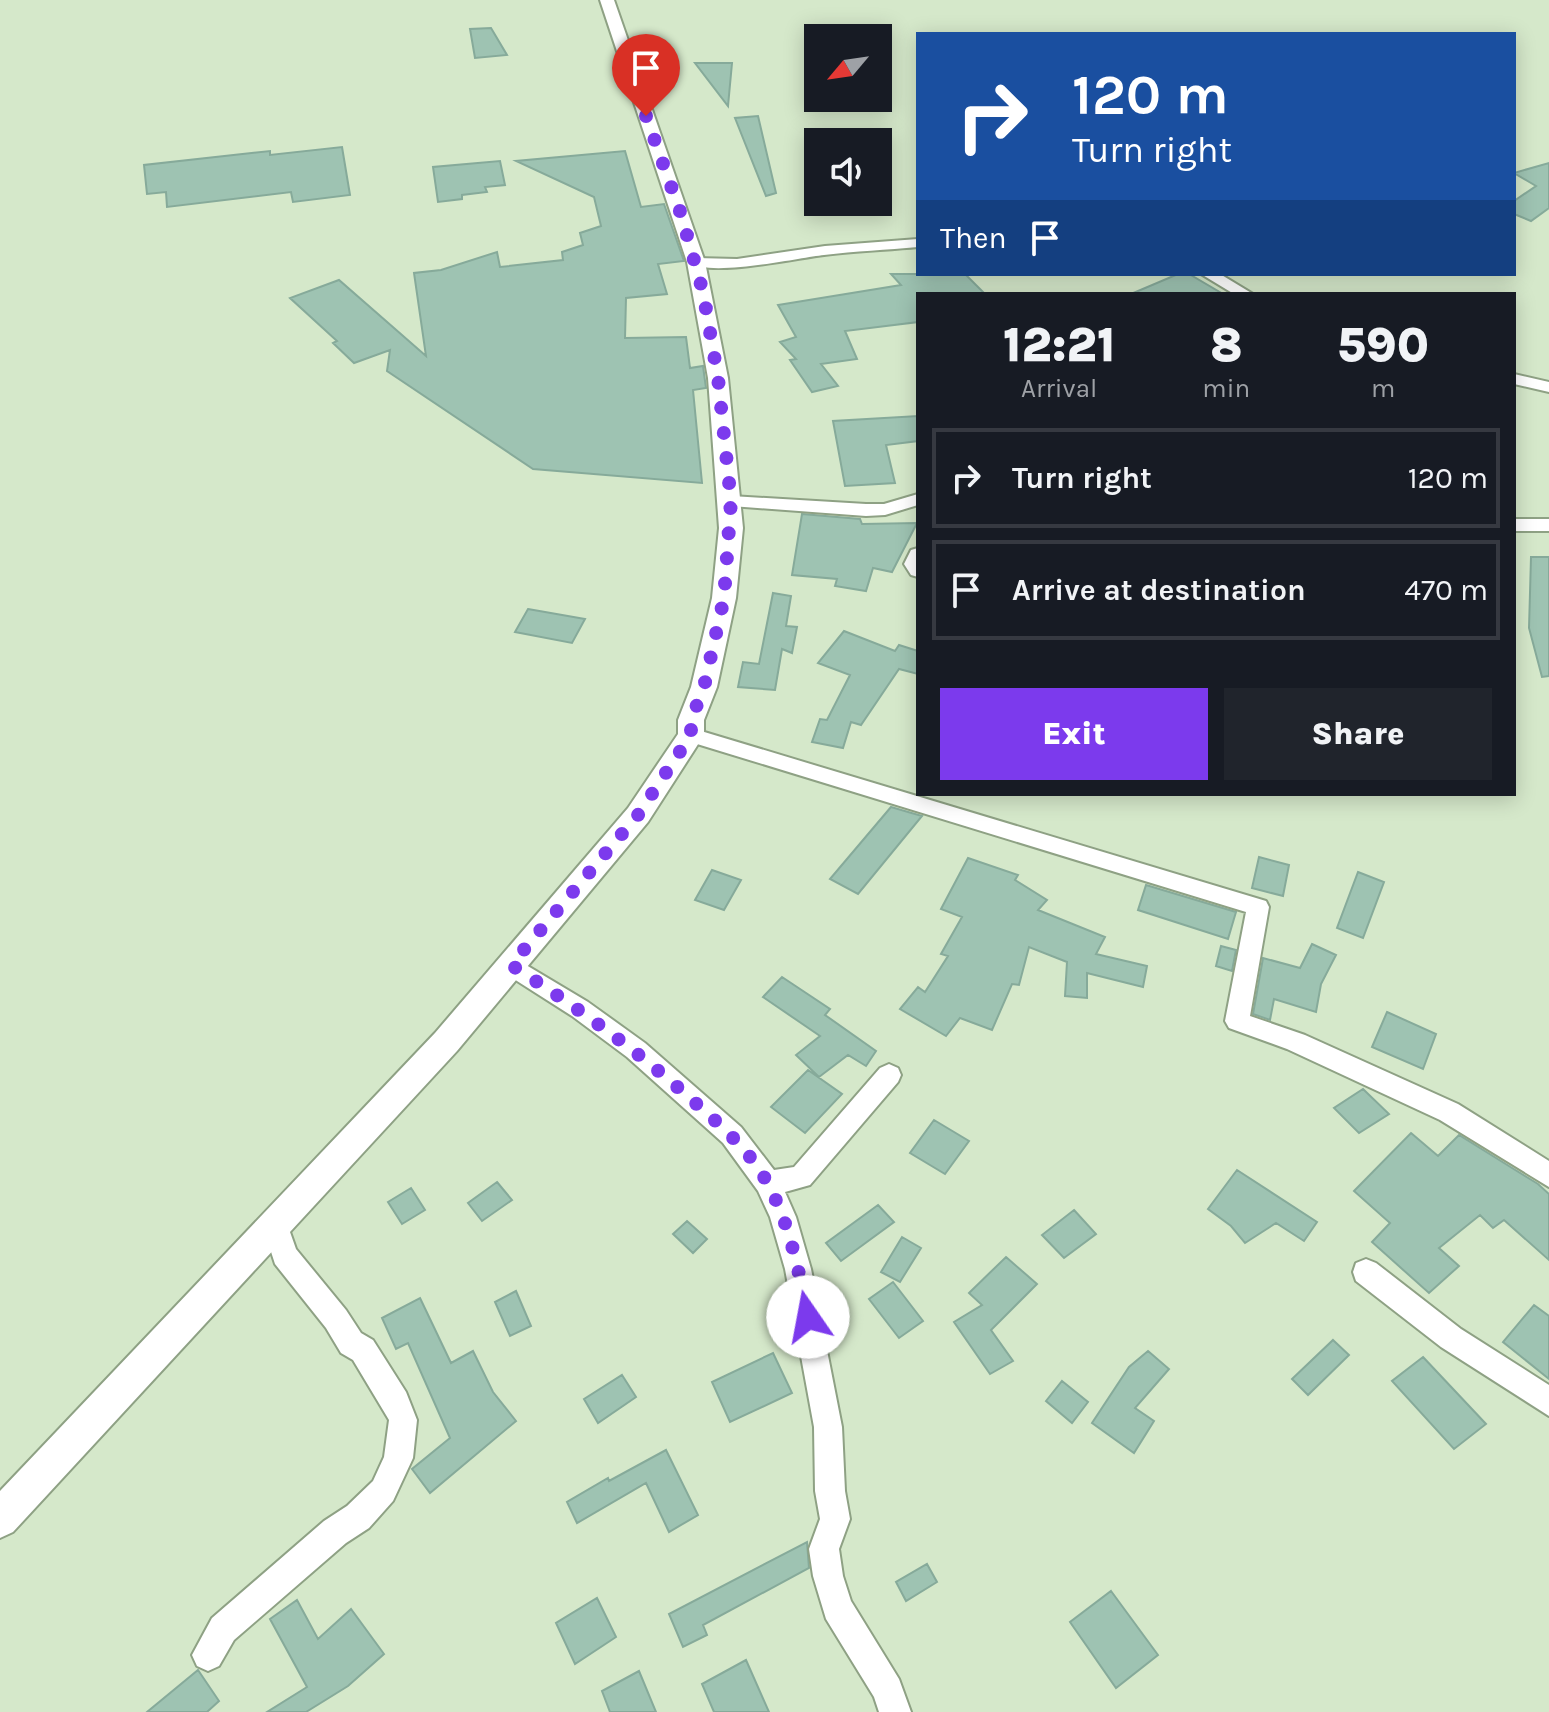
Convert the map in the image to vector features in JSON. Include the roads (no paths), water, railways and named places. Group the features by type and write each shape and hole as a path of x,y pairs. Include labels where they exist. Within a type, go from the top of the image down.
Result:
{"street":[{"path":"0,1519 446,1042 638,815 691,735 691,720 704,687 724,598 731,501 718,378 696,262 607,0"},
{"path":"696,262 737,263 825,250 916,243"},
{"path":"1213,276 1241,292"},
{"path":"1516,379 1549,387"},
{"path":"885,509 916,500"},
{"path":"731,501 916,512"},
{"path":"1516,525 1549,525"},
{"path":"691,735 1258,907 1237,1021 1296,1042 1449,1112 1549,1175"},
{"path":"511,965 580,1009 636,1050 732,1135 768,1183 783,1217 798,1269 828,1427 830,1491 835,1519 824,1549 828,1576 837,1608 888,1690 895,1712"},
{"path":"768,1183 801,1177 889,1075"},
{"path":"208,1655 223,1629 335,1532 358,1517 383,1491 398,1458 403,1420 396,1402 363,1350 351,1343 336,1319 284,1255 275,1224"},
{"path":"1366,1272 1451,1338 1549,1402"}]}
